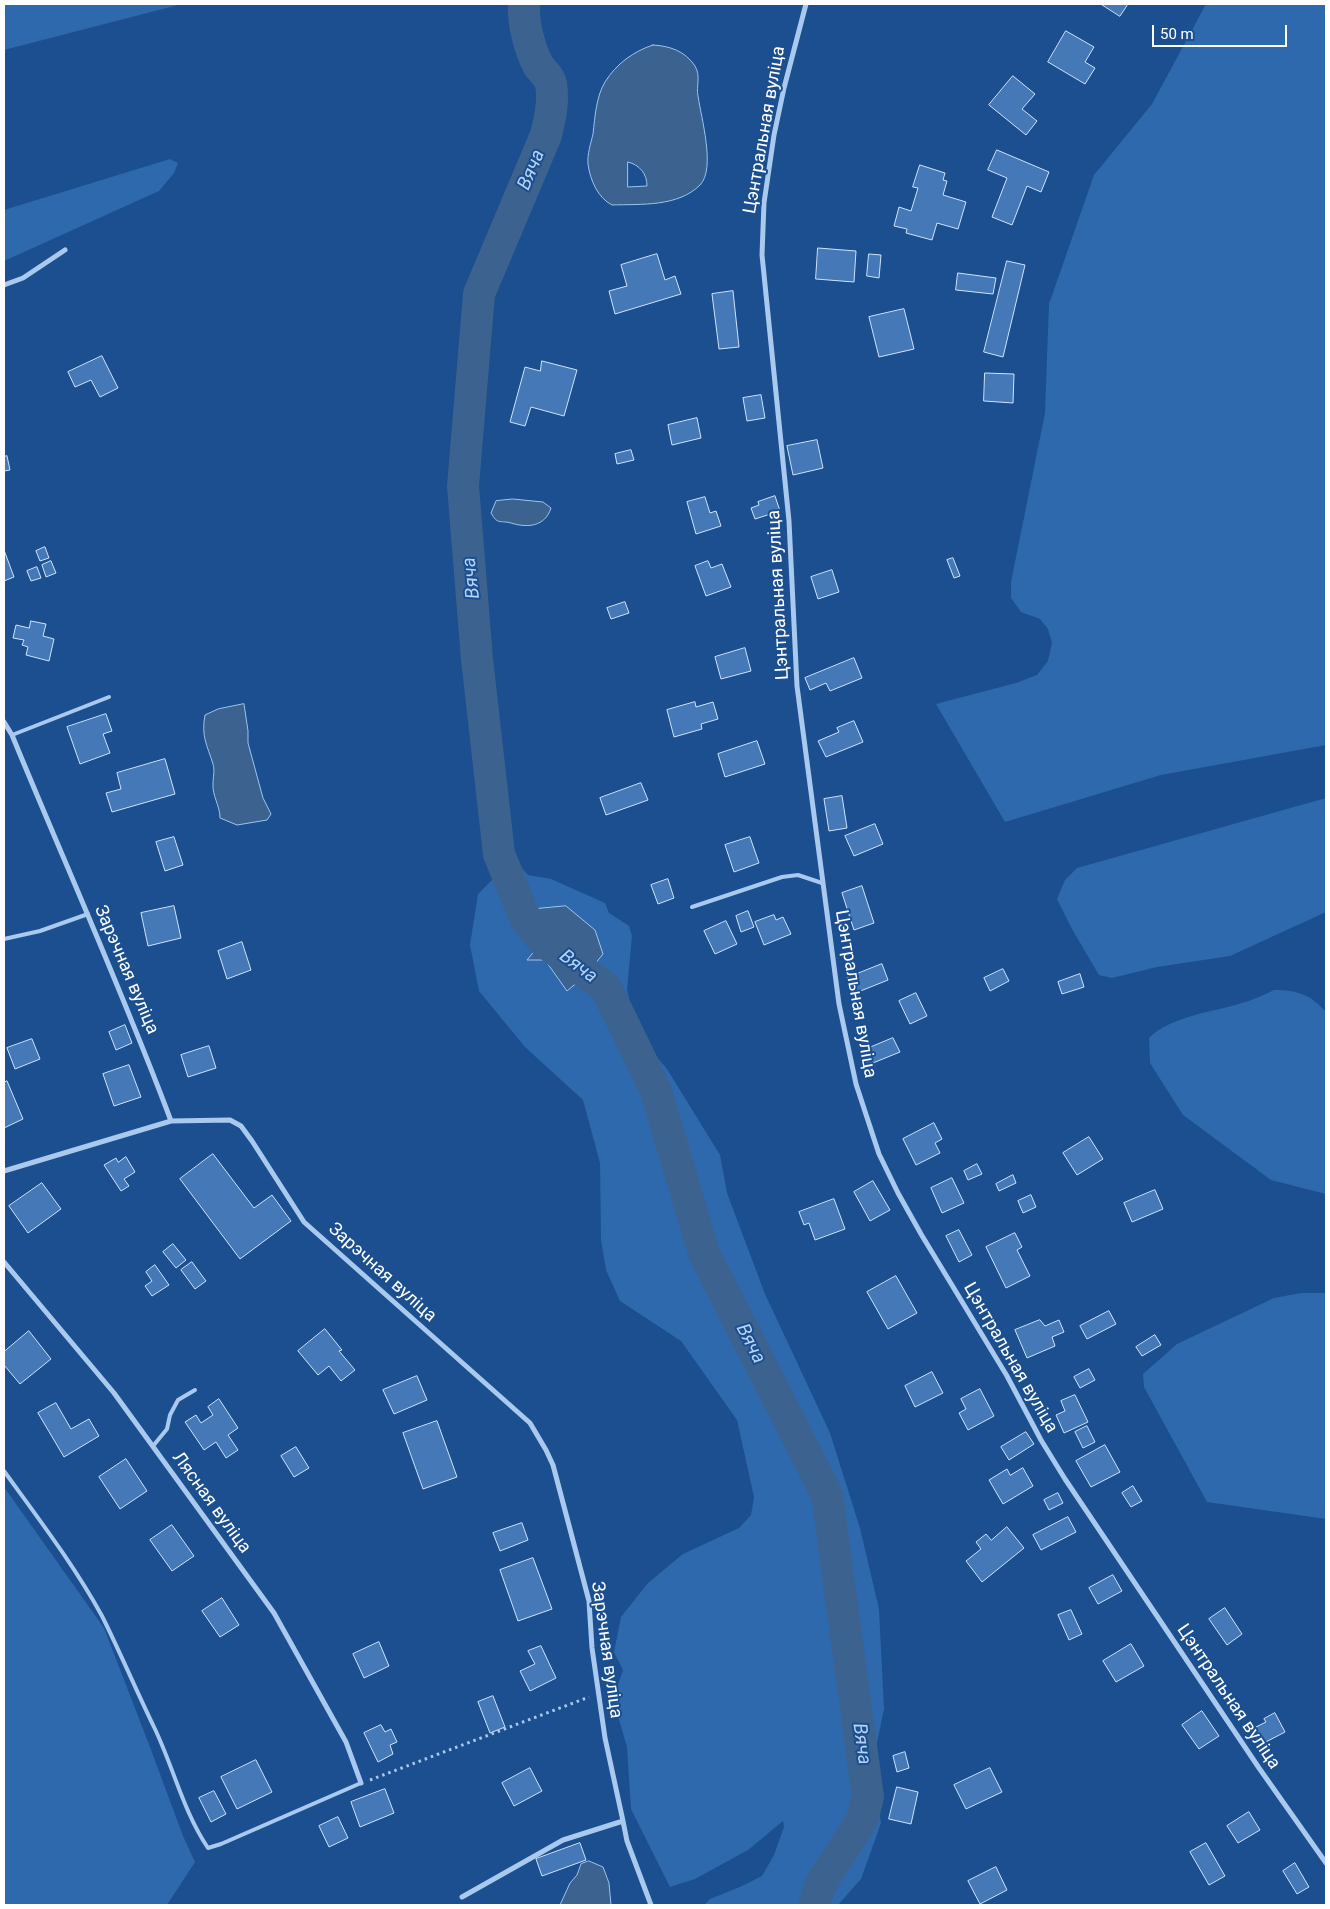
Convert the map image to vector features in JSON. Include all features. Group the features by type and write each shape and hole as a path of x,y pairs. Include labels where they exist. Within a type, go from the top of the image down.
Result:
{"street":[{"name":"Цэнтральная вуліца","path":"806,4 784,88 774,136 764,204 762,255 789,521 798,686 839,1004 856,1084 879,1154 898,1193 1007,1376 1065,1480 1259,1768 1326,1863"},
{"path":"4,285 23,278 64,250"},
{"name":"Зарэчная вуліца","path":"4,722 12,735 88,914 143,1046 171,1121 230,1120 241,1126 304,1222 530,1423 546,1450 552,1465 589,1602 592,1648 598,1693 605,1738 623,1821 628,1841 651,1905"},
{"path":"4,729 12,735"},
{"path":"4,1171 171,1121"},
{"name":"Лясная вуліца","path":"4,1262 114,1393 274,1613 346,1742 360,1784"},
{"path":"462,1897 563,1840 623,1821"}],"lane":[{"path":"12,735 109,697"},
{"path":"692,907 782,877 798,875 822,883"},
{"path":"4,939 40,930 88,914"},
{"path":"153,1446 167,1429 170,1415 178,1400 195,1390"},
{"path":"4,1471 71,1566 101,1616 160,1739 176,1786 201,1838 208,1848 222,1844 360,1784"}],"path":[{"path":"360,1784 598,1693"}],"shaded area":[{"path":"4,4 182,4 4,50"},
{"path":"1206,4 1326,4 1326,745 1161,775 1005,822 936,704 1016,683 1037,675 1048,661 1052,643 1048,629 1040,619 1021,612 1011,598 1011,582 1045,413 1049,304 1094,175 1152,104"},
{"path":"170,159 178,163 174,173 159,191 4,261 4,210"},
{"path":"1326,798 1326,912 1230,956 1157,967 1112,978 1099,975 1057,899 1065,880 1077,868"},
{"path":"513,865 520,866 528,875 551,879 605,903 609,913 629,926 632,936 627,990 638,1035 667,1069 720,1155 727,1193 765,1294 830,1433 860,1528 879,1609 884,1709 871,1772 881,1823 861,1879 838,1905 704,1905 710,1899 762,1876 774,1855 784,1827 783,1821 748,1850 695,1879 670,1887 631,1809 627,1747 613,1699 623,1670 614,1652 621,1617 648,1583 683,1554 739,1528 751,1515 754,1497 737,1420 681,1341 620,1301 606,1270 601,1240 600,1163 583,1100 525,1047 479,991 470,945 478,894 497,875"},
{"path":"1274,990 1297,992 1315,1001 1326,1012 1326,1194 1271,1180 1183,1115 1150,1063 1149,1038 1158,1031 1180,1020 1246,1002"},
{"path":"1301,1293 1326,1293 1326,1519 1207,1502 1144,1387 1143,1374 1177,1344 1274,1298"},
{"path":"4,1487 104,1628 183,1836 195,1862 167,1905 4,1905"}],"water":[{"path":"653,45 671,48 687,57 697,70 698,96 707,155 705,177 700,185 691,192 670,201 612,205 603,198 596,188 588,164 595,114 602,88 609,75 626,59","holes":["628,162 632,163 644,174 647,186 628,187"]},
{"path":"513,499 543,502 551,508 544,519 535,524 523,525 495,519 491,513 496,501"},
{"path":"244,704 248,743 263,798 271,814 267,820 237,825 220,818 213,788 214,767 205,740 204,722 205,715 218,709"},
{"path":"566,906 595,930 603,954 586,975 567,991 545,960 527,960 543,941 526,920 535,909"},
{"path":"589,1861 603,1867 609,1883 611,1905 560,1905 581,1864"}],"building":[{"path":"1101,4 1128,4 1120,16"},
{"path":"1066,31 1094,47 1085,62 1095,68 1085,84 1048,62"},
{"path":"1013,76 1035,94 1022,109 1037,121 1026,135 989,105"},
{"path":"997,150 1049,172 1041,192 1027,186 1012,225 992,217 1007,178 988,170"},
{"path":"920,165 945,173 943,180 947,181 943,195 966,202 958,229 937,223 932,240 906,233 907,229 894,226 899,207 911,211 918,188 913,187"},
{"path":"818,248 856,251 854,282 816,279"},
{"path":"657,254 665,280 675,276 681,294 615,314 609,291 627,286 621,265"},
{"path":"869,254 881,255 879,278 867,276"},
{"path":"1007,261 1025,265 1003,357 984,352"},
{"path":"958,273 996,278 993,294 956,290"},
{"path":"733,291 739,347 719,349 712,294"},
{"path":"904,309 914,349 879,357 869,317"},
{"path":"102,356 118,388 100,397 91,380 75,387 68,372"},
{"path":"542,361 577,370 564,416 531,407 525,426 510,422 525,367 540,371"},
{"path":"985,373 1014,374 1013,403 984,401"},
{"path":"761,395 765,418 747,421 743,398"},
{"path":"697,418 701,438 672,445 668,425"},
{"path":"817,440 823,468 793,475 787,446"},
{"path":"631,450 634,460 617,464 615,454"},
{"path":"7,456 10,470 4,471 4,457"},
{"path":"775,496 780,511 755,519 751,508 759,505 758,502"},
{"path":"705,497 710,513 716,511 721,526 696,534 687,502"},
{"path":"45,547 49,558 40,561 36,551"},
{"path":"4,550 14,577 4,581"},
{"path":"953,558 960,576 954,578 947,560"},
{"path":"51,561 56,573 46,577 42,565"},
{"path":"708,561 711,568 722,564 731,587 706,596 695,566"},
{"path":"37,567 41,578 31,581 27,571"},
{"path":"832,570 839,592 818,599 811,577"},
{"path":"625,602 629,613 611,619 607,608"},
{"path":"31,621 46,624 43,636 54,639 49,661 26,655 28,647 22,645 24,640 13,638 16,625 29,628"},
{"path":"745,648 751,671 721,679 715,657"},
{"path":"854,658 862,678 830,691 826,683 810,690 805,678"},
{"path":"695,702 696,707 713,702 718,719 701,724 702,729 674,737 667,710"},
{"path":"106,714 112,731 103,734 110,753 80,764 67,727"},
{"path":"854,721 863,742 826,757 818,741 839,732 837,728"},
{"path":"757,741 765,764 725,777 718,754"},
{"path":"165,759 175,794 112,812 106,793 121,789 117,773"},
{"path":"641,783 648,800 606,815 600,798"},
{"path":"842,796 847,828 829,831 824,799"},
{"path":"875,824 883,844 854,856 845,836"},
{"path":"174,837 183,865 165,871 156,842"},
{"path":"750,837 759,863 734,872 725,845"},
{"path":"668,879 674,898 658,904 651,885"},
{"path":"862,886 874,923 854,930 842,893"},
{"path":"174,906 181,938 148,946 141,913"},
{"path":"748,911 754,927 741,932 736,916"},
{"path":"774,915 776,920 783,917 791,934 764,945 755,922"},
{"path":"726,921 737,944 715,954 704,931"},
{"path":"242,942 251,970 227,979 218,951"},
{"path":"882,964 888,980 853,994 847,978"},
{"path":"1003,969 1009,981 990,991 984,978"},
{"path":"1080,974 1084,987 1062,994 1058,982"},
{"path":"916,993 927,1016 910,1024 899,1001"},
{"path":"125,1025 132,1043 116,1050 109,1032"},
{"path":"893,1038 900,1052 868,1065 862,1051"},
{"path":"32,1039 40,1059 15,1069 7,1048"},
{"path":"209,1046 216,1068 188,1077 181,1055"},
{"path":"129,1065 141,1097 114,1106 103,1074"},
{"path":"7,1081 23,1119 4,1128 4,1083"},
{"path":"934,1123 942,1139 935,1143 940,1153 916,1165 903,1139"},
{"path":"1089,1137 1103,1159 1077,1175 1063,1153"},
{"path":"213,1154 254,1208 272,1195 291,1221 240,1259 180,1179"},
{"path":"126,1157 135,1172 124,1179 129,1186 121,1191 104,1165 116,1158 118,1162"},
{"path":"977,1164 982,1174 968,1180 964,1171"},
{"path":"1013,1175 1016,1183 999,1191 996,1184"},
{"path":"952,1178 964,1203 942,1213 931,1188"},
{"path":"873,1181 890,1210 870,1221 854,1192"},
{"path":"42,1183 61,1209 28,1233 9,1206"},
{"path":"1155,1190 1163,1209 1132,1222 1124,1203"},
{"path":"1031,1195 1036,1207 1023,1213 1018,1201"},
{"path":"834,1199 845,1229 815,1240 809,1223 804,1225 799,1212"},
{"path":"959,1230 972,1255 959,1262 946,1236"},
{"path":"1015,1233 1022,1247 1017,1250 1030,1276 1006,1288 986,1247"},
{"path":"173,1244 186,1260 176,1268 163,1252"},
{"path":"192,1262 206,1281 195,1289 181,1270"},
{"path":"155,1265 169,1285 152,1296 145,1286 152,1281 146,1272"},
{"path":"896,1276 917,1313 888,1329 867,1292"},
{"path":"1109,1311 1116,1324 1087,1339 1080,1326"},
{"path":"1040,1320 1045,1326 1059,1320 1064,1332 1052,1337 1055,1346 1027,1358 1015,1330"},
{"path":"325,1329 342,1350 339,1351 355,1370 341,1381 329,1366 318,1375 298,1351"},
{"path":"29,1331 51,1359 20,1384 4,1365 4,1352"},
{"path":"1155,1335 1161,1345 1142,1356 1136,1347"},
{"path":"1089,1369 1095,1380 1080,1388 1074,1377"},
{"path":"932,1372 943,1393 915,1407 905,1386"},
{"path":"417,1376 427,1400 394,1414 383,1390"},
{"path":"980,1389 994,1416 968,1430 959,1413 966,1409 961,1399"},
{"path":"1075,1395 1088,1422 1064,1433 1056,1415 1065,1411 1061,1401"},
{"path":"219,1399 238,1428 228,1435 238,1450 226,1458 216,1442 204,1450 185,1422 196,1415 201,1423 213,1415 208,1407"},
{"path":"56,1403 71,1429 89,1419 99,1436 64,1457 38,1413"},
{"path":"437,1421 457,1477 423,1489 403,1433"},
{"path":"1087,1426 1095,1442 1083,1448 1075,1432"},
{"path":"1026,1432 1034,1444 1009,1460 1001,1447"},
{"path":"1105,1445 1120,1472 1091,1487 1076,1461"},
{"path":"296,1447 309,1468 294,1477 281,1456"},
{"path":"126,1459 147,1491 120,1509 99,1477"},
{"path":"1023,1468 1033,1486 1003,1504 989,1480 1007,1469 1010,1475"},
{"path":"1133,1486 1142,1501 1131,1507 1122,1493"},
{"path":"1058,1493 1063,1503 1049,1510 1044,1500"},
{"path":"1068,1517 1076,1532 1041,1550 1033,1535"},
{"path":"522,1523 528,1540 500,1551 493,1533"},
{"path":"172,1525 194,1556 172,1571 150,1540"},
{"path":"1007,1527 1024,1548 982,1582 966,1561 981,1549 976,1542 986,1534 991,1540"},
{"path":"533,1558 552,1609 518,1621 500,1570"},
{"path":"1113,1575 1122,1591 1098,1604 1089,1588"},
{"path":"222,1598 239,1625 220,1637 202,1611"},
{"path":"1225,1608 1242,1634 1227,1645 1209,1619"},
{"path":"1071,1610 1082,1634 1069,1640 1058,1615"},
{"path":"379,1642 389,1666 364,1678 353,1654"},
{"path":"1131,1644 1144,1666 1116,1682 1103,1661"},
{"path":"541,1646 556,1678 530,1691 520,1671 535,1664 528,1651"},
{"path":"493,1696 505,1727 490,1733 478,1702"},
{"path":"1202,1711 1219,1736 1199,1749 1182,1725"},
{"path":"1275,1713 1285,1732 1260,1745 1252,1729 1266,1722 1264,1719"},
{"path":"381,1725 385,1732 391,1729 397,1742 390,1745 393,1754 378,1762 364,1733"},
{"path":"905,1752 909,1768 897,1772 893,1756"},
{"path":"256,1760 272,1792 237,1809 221,1777"},
{"path":"530,1768 542,1791 514,1806 502,1783"},
{"path":"990,1768 1002,1792 966,1809 954,1785"},
{"path":"897,1787 918,1792 911,1824 889,1819"},
{"path":"385,1789 394,1813 360,1827 351,1802"},
{"path":"214,1791 226,1814 211,1822 199,1798"},
{"path":"1249,1812 1260,1830 1238,1843 1227,1826"},
{"path":"338,1817 348,1838 329,1847 319,1826"},
{"path":"580,1843 586,1860 542,1876 536,1859"},
{"path":"1206,1843 1225,1876 1209,1885 1190,1852"},
{"path":"1295,1863 1309,1887 1297,1894 1283,1871"},
{"path":"996,1867 1007,1890 980,1904 968,1881"}],"waterway":[{"name":"Вяча","path":"524,4 527,35 532,51 538,65 548,76 551,84 551,110 546,135 479,294 463,486 477,659 499,854 526,920 543,941 606,988 656,1091 704,1253 827,1495 868,1797 862,1820 820,1885 814,1905"}]}
